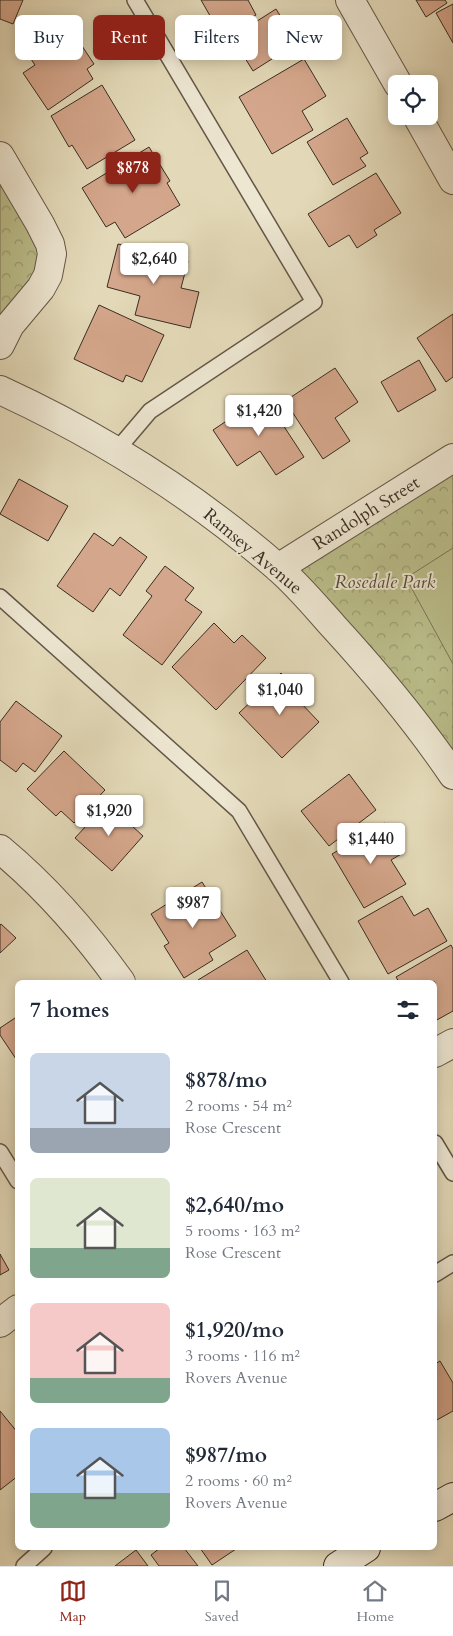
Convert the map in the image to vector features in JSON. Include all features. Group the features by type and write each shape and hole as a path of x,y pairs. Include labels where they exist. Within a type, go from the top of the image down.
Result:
{"street":[{"path":"350,0 393,75"},
{"path":"422,125 453,180"},
{"path":"0,156 40,224 50,244 52,254 48,275 41,288 10,326 0,345"},
{"name":"Ramsey Avenue","path":"0,390 61,419 179,491 231,529 278,568 312,602 390,690 429,740 453,775"},
{"name":"Randolph Street","path":"278,568 453,458"},
{"path":"0,849 62,908 86,935 120,980"},
{"path":"437,1052 453,1043"},
{"path":"0,1323 15,1311"},
{"path":"437,1506 453,1497"},
{"path":"338,1566 363,1550"}],"lane":[{"path":"116,451 150,411 314,302 135,0"},
{"path":"0,598 239,811 340,980"},
{"path":"437,1145 453,1173"},
{"path":"0,1152 15,1176"},
{"path":"437,1273 453,1263"},
{"path":"24,1566 42,1550"}],"green space":[{"path":"0,156 50,244 0,345"},
{"name":"Rosedale Park","path":"453,458 453,781 278,568"},
{"path":"453,548 453,664 406,578"}],"building":[{"path":"0,0 23,0 17,15 15,15 13,24 0,19"},
{"path":"201,0 248,0 256,15 210,15"},
{"path":"416,0 445,0 447,3 426,17"},
{"path":"453,4 453,43 436,13"},
{"path":"276,9 280,15 268,15 268,60 270,60 253,71 246,60 258,60 258,20"},
{"path":"83,48 94,64 87,69 93,79 48,110 23,73 35,65 32,60 83,60"},
{"path":"302,60 305,60 326,96 302,111 313,130 272,154 239,97"},
{"path":"102,85 135,140 87,169 72,145 69,147 51,116"},
{"path":"347,118 368,153 360,158 366,166 333,185 307,142"},
{"path":"149,147 170,181 167,183 180,205 125,238 115,222 106,227 82,188"},
{"path":"376,173 401,213 374,230 377,235 357,248 349,235 329,247 308,214"},
{"path":"118,244 188,261 181,288 199,292 190,328 135,315 140,296 107,287"},
{"path":"99,305 164,335 142,382 126,375 123,382 74,359"},
{"path":"453,314 453,377 446,382 417,338"},
{"path":"419,360 436,390 398,412 381,382"},
{"path":"335,368 358,402 335,418 350,441 323,459 285,401"},
{"path":"264,396 304,457 276,475 260,451 237,466 213,430"},
{"path":"19,479 68,506 48,541 0,514"},
{"path":"94,533 113,546 120,537 147,557 120,596 110,588 93,612 57,586"},
{"path":"165,566 194,588 185,600 202,612 162,665 123,635 152,596 146,591"},
{"path":"214,623 234,643 242,635 266,658 216,710 172,667"},
{"path":"281,673 304,696 299,701 319,722 282,758 239,713"},
{"path":"16,701 62,736 35,772 23,763 16,772 0,760 0,722"},
{"path":"64,751 105,790 74,823 61,811 56,816 27,789"},
{"path":"349,774 376,810 329,846 301,811"},
{"path":"107,803 143,836 112,871 75,838"},
{"path":"385,823 403,853 391,860 406,884 364,908 332,854"},
{"path":"202,882 236,936 209,953 213,960 184,978 164,946 169,943 151,914"},
{"path":"402,896 414,916 428,908 447,941 388,974 358,921"},
{"path":"0,925 16,938 0,953"},
{"path":"451,945 453,949 453,1011 437,1020 437,980 398,980 396,977"},
{"path":"247,950 266,980 198,980"},
{"path":"15,1018 15,1058 0,1035 0,1028"},
{"path":"0,1254 9,1270 0,1275"},
{"path":"440,1361 453,1383 453,1411 437,1420 437,1363"},
{"path":"0,1411 15,1429 15,1478 0,1490"},
{"path":"136,1550 148,1566 115,1566"},
{"path":"157,1550 186,1550 198,1566 159,1566 151,1555"},
{"path":"201,1550 234,1550 212,1565"}]}
